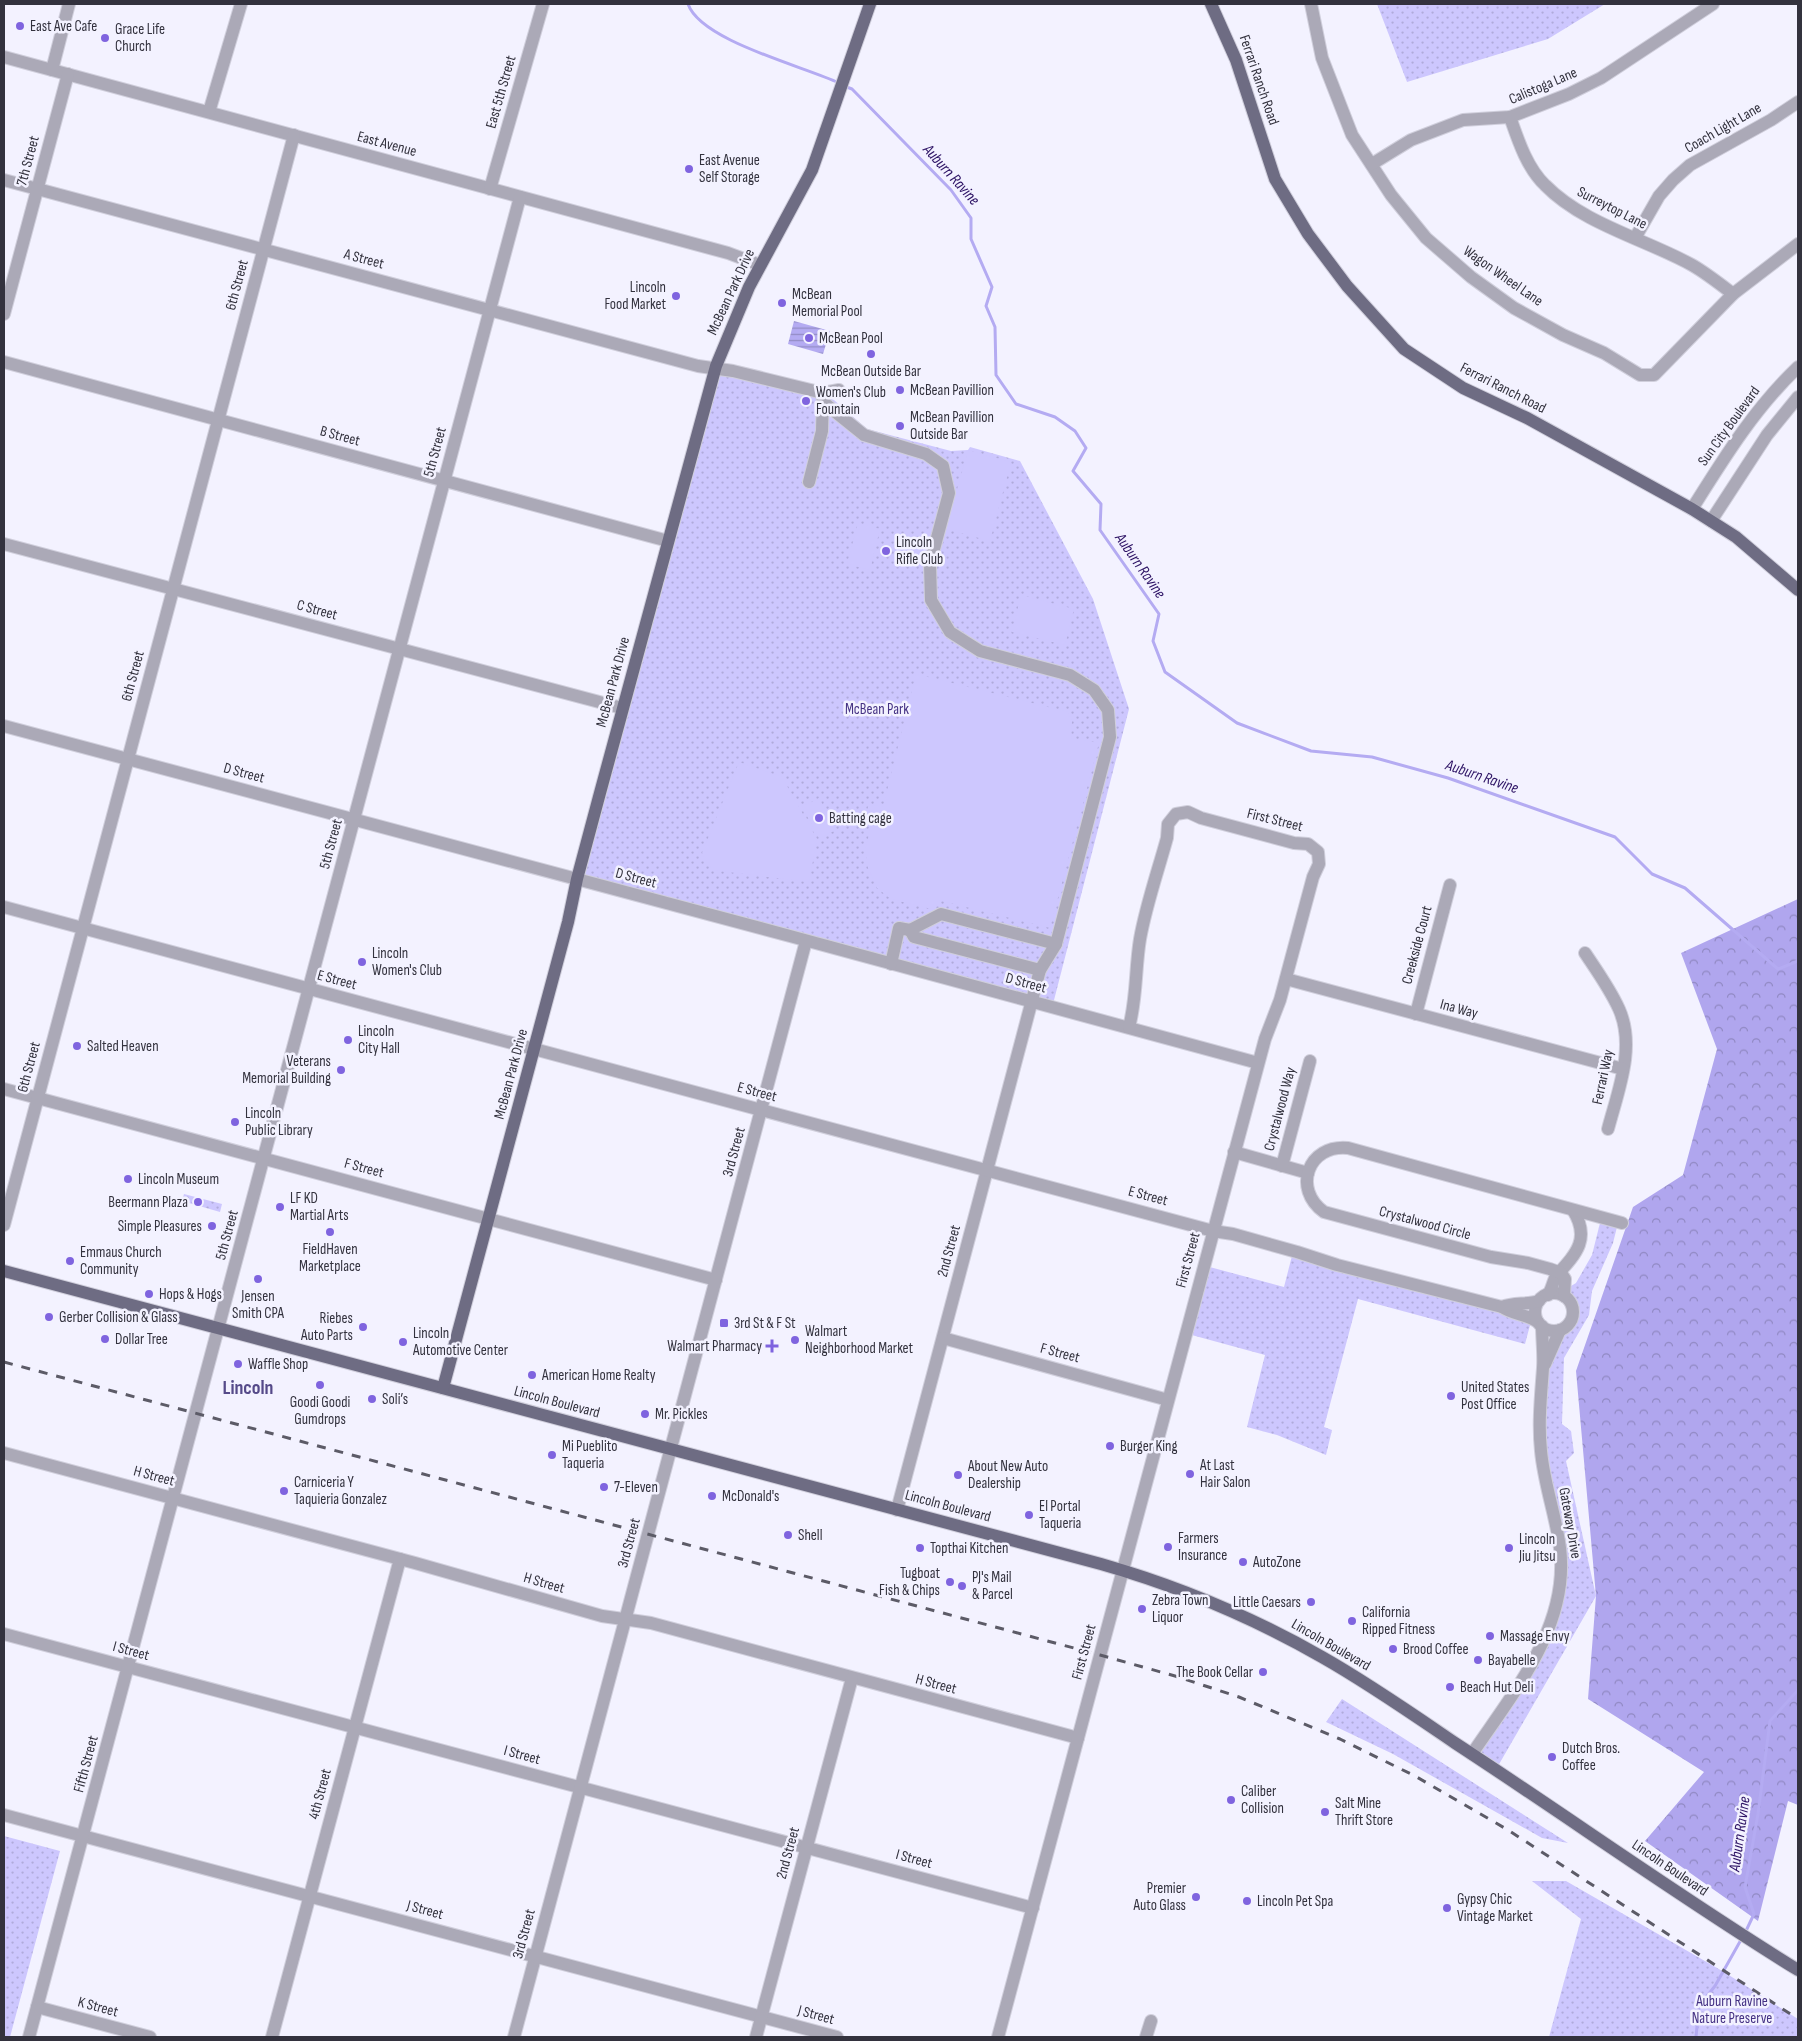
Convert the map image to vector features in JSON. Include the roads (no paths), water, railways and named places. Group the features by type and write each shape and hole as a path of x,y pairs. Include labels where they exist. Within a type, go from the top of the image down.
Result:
{"main road":[{"name":"McBean Park Drive","path":"444,1388 568,922 577,879 622,708 716,368 740,306 760,265 812,170 870,4"},
{"name":"Ferrari Ranch Road","path":"1212,4 1236,60 1275,179 1308,234 1347,286 1404,349 1463,388 1527,418 1692,509 1743,543 1798,590"},
{"name":"Lincoln Boulevard","path":"4,1271 1122,1570 1212,1602 1341,1668 1798,1970"}],"street":[{"path":"52,70 69,4"},
{"path":"209,112 241,4"},
{"name":"East 5th Street","path":"490,189 543,4"},
{"name":"Wagon Wheel Lane","path":"1310,4 1322,58 1352,135 1391,195 1426,238 1471,277 1514,308 1563,335 1604,353 1640,375 1654,375 1733,294 1798,244"},
{"name":"Calistoga Lane","path":"1372,164 1411,140 1463,120 1510,118 1569,94 1601,78 1713,4"},
{"name":"East Avenue","path":"4,57 728,253 760,265"},
{"name":"7th Street","path":"4,314 68,74"},
{"name":"Coach Light Lane","path":"1636,238 1660,196 1673,180 1690,165 1771,120 1798,102"},
{"name":"Surreytop Lane","path":"1510,118 1522,149 1543,184 1563,202 1694,265 1733,294"},
{"name":"6th Street","path":"4,1225 294,135"},
{"name":"A Street","path":"4,180 698,366 716,368 823,397"},
{"name":"5th Street","path":"172,1498 520,197"},
{"name":"B Street","path":"4,362 668,540"},
{"name":"Sun City Boulevard","path":"1692,509 1748,423 1798,367"},
{"path":"809,482 822,431 823,397 839,390"},
{"name":"2nd Street","path":"823,397 864,435 926,454 943,466 949,493 940,520 930,564 931,600 950,632 980,651 1070,675 1094,690 1108,710 1110,737 1056,944 1040,970 898,1510"},
{"path":"1711,521 1767,435 1798,397"},
{"name":"C Street","path":"4,544 622,708"},
{"name":"D Street","path":"4,726 1258,1063"},
{"name":"First Street","path":"998,2037 1258,1063 1286,979 1313,877 1319,864 1318,852 1308,844 1294,843 1201,818 1188,812 1176,814 1168,824 1167,838 1141,936 1137,961 1136,991 1129,1027"},
{"name":"Creekside Court","path":"1416,1014 1450,884"},
{"name":"E Street","path":"4,907 1213,1231 1242,1237 1337,1265 1502,1307 1509,1313 1533,1318 1540,1324"},
{"path":"891,964 899,928 910,930 941,914 1056,944"},
{"path":"910,930 914,937 1040,970"},
{"name":"3rd Street","path":"514,2037 806,941"},
{"name":"Ferrari Way","path":"1585,953 1612,994 1620,1010 1626,1038 1623,1069 1608,1129"},
{"name":"Ina Way","path":"1286,979 1623,1069"},
{"name":"Crystalwood Way","path":"1282,1166 1310,1061"},
{"name":"F Street","path":"4,1089 716,1280"},
{"path":"1234,1152 1308,1173 1319,1155 1336,1148 1348,1148 1622,1223"},
{"name":"Crystalwood Circle","path":"1308,1173 1307,1186 1311,1199 1319,1208 1330,1214 1490,1257 1534,1264 1561,1273"},
{"path":"1544,1298 1557,1294 1564,1296 1573,1307 1573,1317 1568,1325 1560,1330 1550,1331 1540,1324 1536,1313 1555,1277 1561,1273 1580,1245 1582,1228 1573,1210"},
{"path":"1561,1273 1565,1279 1564,1296"},
{"name":"E Street","path":"1502,1307 1510,1304 1532,1304 1544,1298"},
{"name":"Gateway Drive","path":"1472,1754 1528,1669 1549,1627 1559,1594 1562,1568 1560,1548 1542,1462 1540,1436 1540,1400 1544,1366 1540,1324"},
{"name":"Gateway Drive","path":"1544,1366 1560,1330"},
{"name":"F Street","path":"943,1338 1168,1400"},
{"name":"H Street","path":"4,1453 400,1558 593,1614 651,1623 1078,1738"},
{"name":"Fifth Street","path":"29,2037 172,1498"},
{"name":"4th Street","path":"272,2037 400,1558"},
{"name":"I Street","path":"4,1634 1033,1908"},
{"name":"2nd Street","path":"756,2037 852,1678"},
{"name":"J Street","path":"4,1815 837,2037"},
{"name":"K Street","path":"37,2007 150,2037"},
{"path":"1146,2037 1151,2020"}],"waterway":[{"name":"Auburn Ravine","path":"688,4 697,17 712,30 732,41 839,83"},
{"name":"Auburn Ravine","path":"844,86 852,89 951,190 971,218 971,239 992,287 986,306 995,327 996,375 1016,404 1055,417 1075,431 1086,448 1073,471 1101,504 1100,530 1159,614 1153,641 1165,672 1237,723 1311,751 1372,757 1448,778 1615,837 1652,874 1685,888 1778,969 1798,961"},
{"name":"Auburn Ravine","path":"1745,1933 1754,1914 1745,1887 1758,1814 1770,1721 1798,1690"},
{"name":"Auburn Ravine","path":"1696,2037 1699,2006 1715,1986 1742,1938"}],"railway":[{"path":"4,1362 1100,1655 1175,1676 1239,1697 1340,1739 1415,1776 1508,1830 1798,2019"}],"place":[{"name":"East Ave Cafe","path":"20,26"},
{"name":"Grace Life Church","path":"105,38"},
{"name":"East Avenue Self Storage","path":"689,169"},
{"name":"Lincoln Food Market","path":"676,296"},
{"name":"McBean Memorial Pool","path":"782,303"},
{"name":"McBean Pool","path":"809,338"},
{"name":"McBean Outside Bar","path":"871,354"},
{"name":"McBean Pavillion","path":"900,390"},
{"name":"Women's Club Fountain","path":"806,401"},
{"name":"McBean Pavillion Outside Bar","path":"900,426"},
{"name":"Lincoln Rifle Club","path":"886,551"},
{"name":"Batting cage","path":"819,818"},
{"name":"Lincoln Women's Club","path":"362,962"},
{"name":"Lincoln City Hall","path":"348,1040"},
{"name":"Salted Heaven","path":"77,1046"},
{"name":"Veterans Memorial Building","path":"341,1070"},
{"name":"Lincoln Public Library","path":"235,1122"},
{"name":"Lincoln Museum","path":"128,1179"},
{"name":"Beermann Plaza","path":"198,1202"},
{"name":"LF KD Martial Arts","path":"280,1207"},
{"name":"Simple Pleasures","path":"212,1226"},
{"name":"FieldHaven Marketplace","path":"330,1232"},
{"name":"Emmaus Church Community","path":"70,1261"},
{"name":"Jensen Smith CPA","path":"258,1279"},
{"name":"Hops & Hogs","path":"149,1294"},
{"name":"Gerber Collision & Glass","path":"49,1317"},
{"name":"3rd St & F St","path":"724,1323"},
{"name":"Riebes Auto Parts","path":"363,1327"},
{"name":"Dollar Tree","path":"105,1339"},
{"name":"Walmart Neighborhood Market","path":"795,1340"},
{"name":"Lincoln Automotive Center","path":"403,1342"},
{"name":"Walmart Pharmacy","path":"772,1346"},
{"name":"Waffle Shop","path":"238,1364"},
{"name":"American Home Realty","path":"532,1375"},
{"name":"Goodi Goodi Gumdrops","path":"320,1385"},
{"name":"United States Post Office","path":"1451,1396"},
{"name":"Soli’s","path":"372,1399"},
{"name":"Mr. Pickles","path":"645,1414"},
{"name":"Burger King","path":"1110,1446"},
{"name":"Mi Pueblito Taqueria","path":"552,1455"},
{"name":"At Last Hair Salon","path":"1190,1474"},
{"name":"About New Auto Dealership","path":"958,1475"},
{"name":"7-Eleven","path":"604,1487"},
{"name":"Carniceria Y Taquieria Gonzalez","path":"284,1491"},
{"name":"McDonald's","path":"712,1496"},
{"name":"El Portal Taqueria","path":"1029,1515"},
{"name":"Shell","path":"788,1535"},
{"name":"Farmers Insurance","path":"1168,1547"},
{"name":"Topthai Kitchen","path":"920,1548"},
{"name":"Lincoln Jiu Jitsu","path":"1509,1548"},
{"name":"AutoZone","path":"1243,1562"},
{"name":"Tugboat Fish & Chips","path":"950,1582"},
{"name":"PJ's Mail & Parcel","path":"962,1586"},
{"name":"Little Caesars","path":"1311,1602"},
{"name":"Zebra Town Liquor","path":"1142,1609"},
{"name":"California Ripped Fitness","path":"1352,1621"},
{"name":"Massage Envy","path":"1490,1636"},
{"name":"Brood Coffee","path":"1393,1649"},
{"name":"Bayabelle","path":"1478,1660"},
{"name":"The Book Cellar","path":"1263,1672"},
{"name":"Beach Hut Deli","path":"1450,1687"},
{"name":"Dutch Bros. Coffee","path":"1552,1757"},
{"name":"Caliber Collision","path":"1231,1800"},
{"name":"Salt Mine Thrift Store","path":"1325,1812"},
{"name":"Premier Auto Glass","path":"1196,1897"},
{"name":"Lincoln Pet Spa","path":"1247,1901"},
{"name":"Gypsy Chic Vintage Market","path":"1447,1908"}],"district":[{"name":"Lincoln","path":"248,1388"}],"park label":[{"name":"McBean Park","path":"877,709"},
{"name":"Auburn Ravine Nature Preserve","path":"1732,2010"}]}
